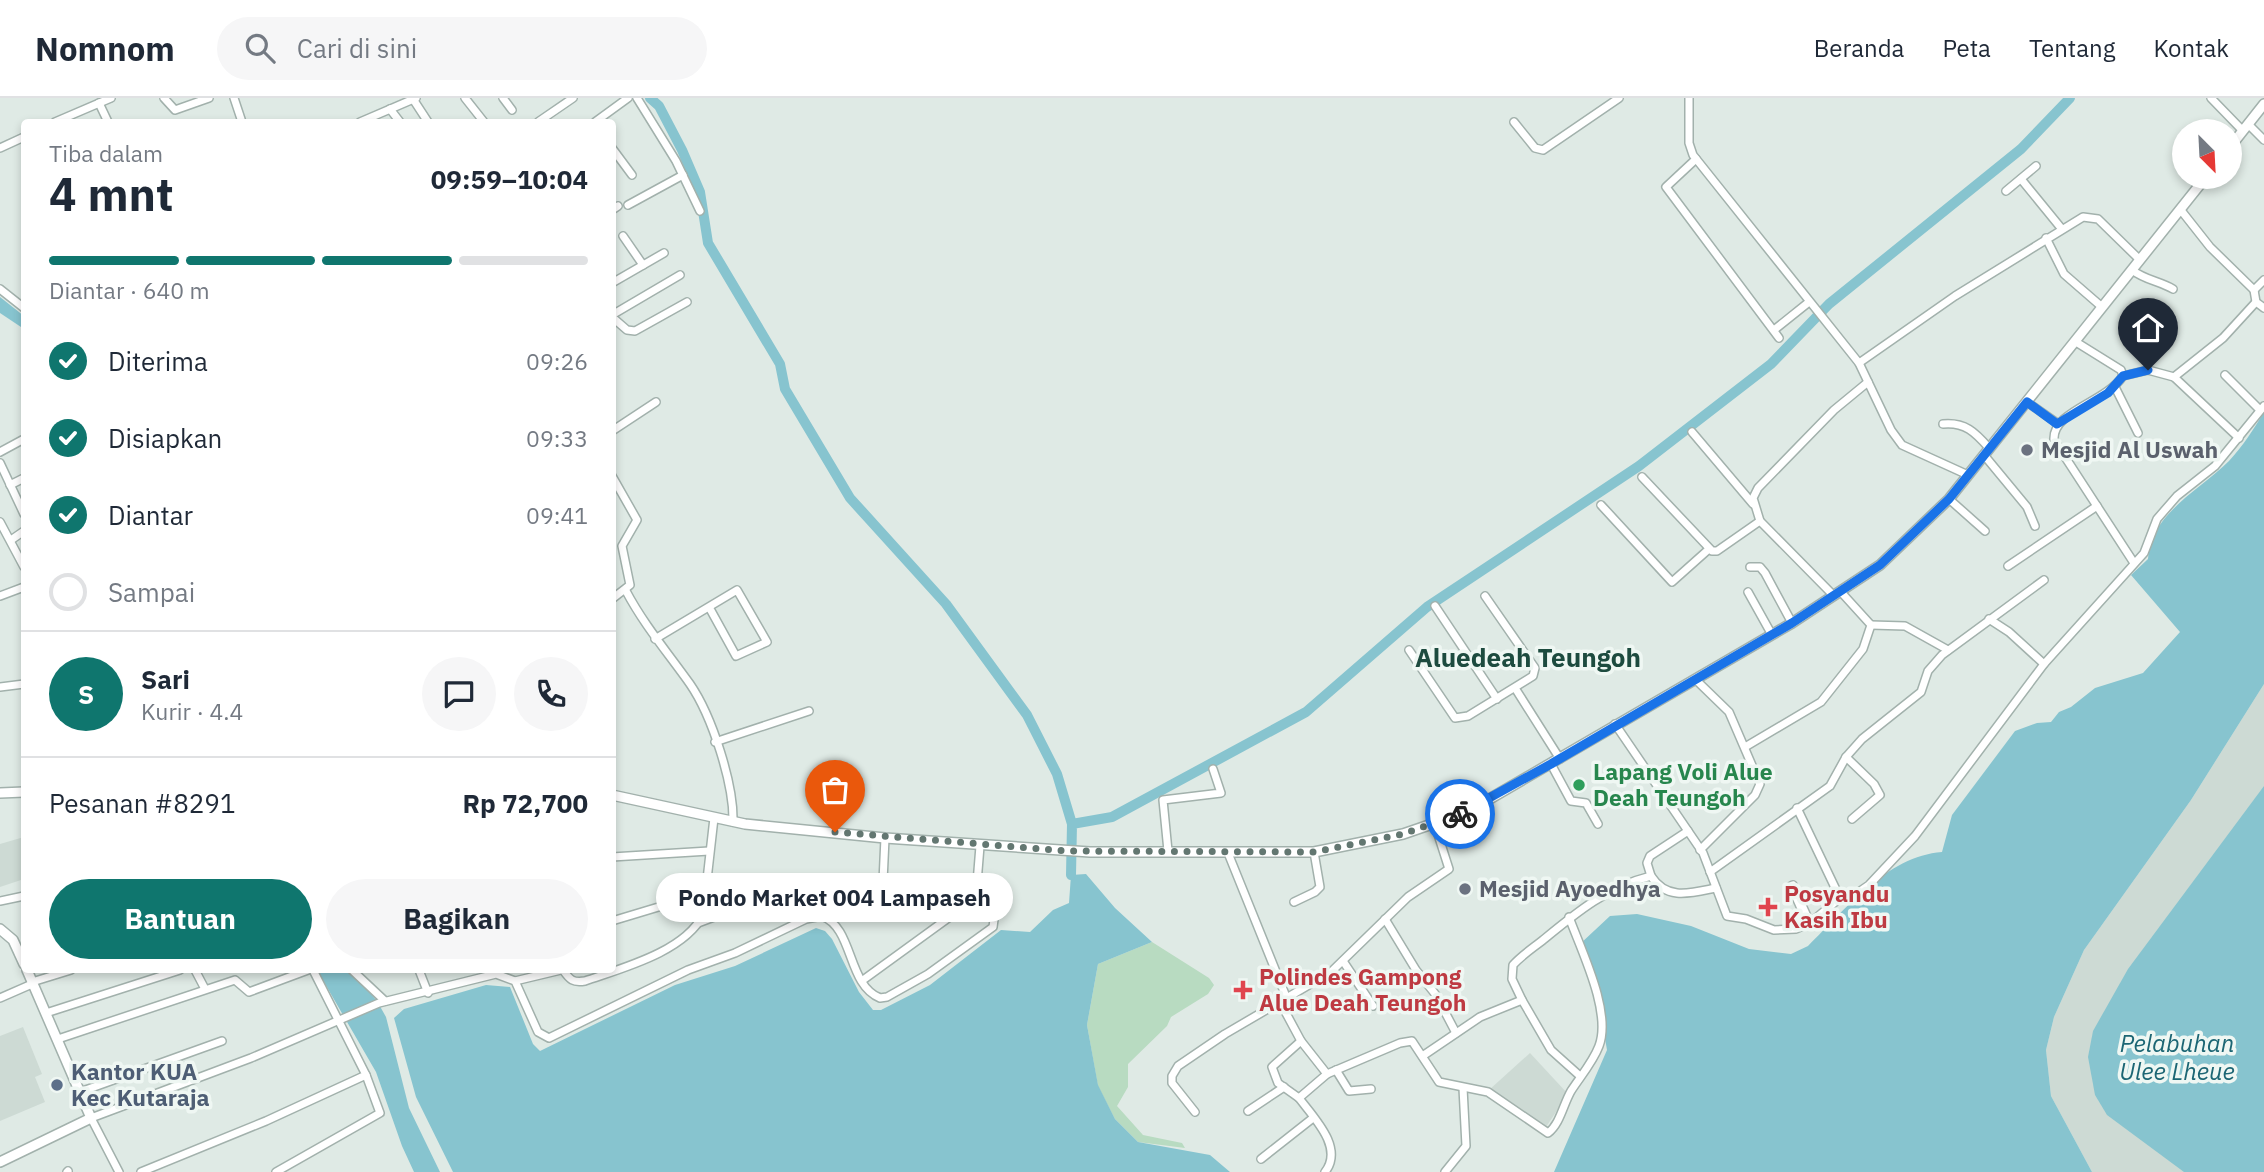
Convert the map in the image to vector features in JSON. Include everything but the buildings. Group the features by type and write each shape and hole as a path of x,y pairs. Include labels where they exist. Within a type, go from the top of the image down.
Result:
{"street":[{"path":"62,119 111,98"},
{"path":"164,98 175,110 209,98"},
{"path":"234,98 242,119"},
{"path":"465,98 482,119"},
{"path":"503,98 512,110"},
{"path":"542,119 573,98"},
{"path":"599,119 628,98"},
{"path":"637,98 682,175 699,211"},
{"path":"1514,122 1535,148 1543,150 1619,98"},
{"path":"1689,98 1689,143 1696,159 1858,363 1902,445 1968,475"},
{"path":"2211,98 2264,140"},
{"path":"367,119 414,99 426,119"},
{"path":"99,103 107,119"},
{"path":"2242,132 2264,104"},
{"path":"390,109 398,119"},
{"path":"0,148 21,138"},
{"path":"616,154 632,176"},
{"path":"1696,159 1666,187 1779,338"},
{"path":"2006,191 2036,166"},
{"path":"628,205 682,175"},
{"path":"2021,179 2061,228"},
{"path":"616,796 733,822 980,846 1090,852 1314,852 1403,834 1467,812 1772,635 1880,565 1949,499 2196,189"},
{"path":"2180,209 2210,247 2254,290 2256,302 2264,308"},
{"path":"1858,363 1955,296 2061,228 2083,217 2098,219 2139,259"},
{"path":"623,236 643,265"},
{"path":"2046,238 2064,274 2102,307"},
{"path":"616,281 664,253"},
{"path":"2132,270 2150,281 2162,282 2173,289"},
{"path":"616,314 680,275"},
{"path":"2254,290 2264,280"},
{"path":"0,289 21,306"},
{"path":"616,320 627,330 635,331 687,302"},
{"path":"2174,377 2223,338 2256,302"},
{"path":"1774,330 1812,305"},
{"path":"2076,342 2121,370 2123,376"},
{"path":"2134,563 2054,440 2057,424 2115,387 2123,376 2148,370 2174,377 2239,438"},
{"path":"1615,724 1700,850 1727,916 1746,919 1774,930 1796,929 1810,923 1839,898 1846,894 1853,896 1869,885 1915,836 2044,664 2147,549 2151,528 2157,519 2177,496 2215,466 2262,408 2225,375"},
{"path":"1868,382 1834,410 1758,488 1753,498 1755,507 1760,521 1871,625 1905,626 1948,650"},
{"path":"2115,387 2138,433"},
{"path":"616,428 656,402"},
{"path":"2027,402 2057,424"},
{"path":"1943,424 1956,423 1969,428 2027,507 2035,526"},
{"path":"1692,432 1755,507"},
{"path":"0,452 21,441"},
{"path":"0,463 21,508"},
{"path":"1642,477 1709,549 1717,551 1760,521"},
{"path":"10,485 21,480"},
{"path":"616,483 637,517 636,527 622,547 616,548"},
{"path":"1949,499 1985,531"},
{"path":"1601,505 1672,582 1709,549"},
{"path":"2008,566 2097,506"},
{"path":"0,522 21,561"},
{"path":"10,540 21,533"},
{"path":"616,596 626,591 631,580 622,547"},
{"path":"1750,567 1757,566 1765,573 1792,623"},
{"path":"1710,872 1830,786 1846,757 1876,726 1921,692 1928,671 1948,650 2044,580"},
{"path":"0,596 21,588"},
{"path":"654,639 737,590 767,642 736,656 709,607"},
{"path":"626,591 654,639 695,693 715,742 730,790 733,822"},
{"path":"1748,592 1772,635"},
{"path":"1409,650 1455,718 1468,716 1515,688 1536,671 1485,596"},
{"path":"1435,606 1497,699"},
{"path":"1989,620 2044,664"},
{"path":"1745,747 1821,702 1863,649 1871,625"},
{"path":"1695,679 1729,712 1758,775 1759,788 1700,850"},
{"path":"0,687 21,684"},
{"path":"1515,688 1560,759"},
{"path":"715,742 809,712"},
{"path":"1846,757 1874,784 1880,796 1852,819"},
{"path":"1551,764 1571,801 1586,803 1598,824"},
{"path":"1167,852 1163,800 1221,793 1213,769"},
{"path":"0,793 21,792"},
{"path":"1797,808 1839,898"},
{"path":"616,970 662,953 698,923 703,915 714,818"},
{"path":"1195,1112 1172,1083 1172,1076 1178,1066 1343,961 1408,897 1449,869 1434,822"},
{"path":"1688,831 1647,858 1651,877 1662,889 1674,894 1716,888"},
{"path":"881,903 885,838"},
{"path":"863,981 969,903 977,883 980,846"},
{"path":"616,857 709,850"},
{"path":"1294,902 1320,887 1314,852"},
{"path":"1228,853 1300,1041 1327,1074"},
{"path":"1580,1076 1543,1039 1512,979 1513,965 1569,917 1618,887 1651,877"},
{"path":"515,981 538,1032 544,1038 553,1037 688,970 743,950 806,919 822,916 835,925 863,981 875,996 887,997 928,974 993,927 996,918 977,883"},
{"path":"1793,885 1810,923 1808,924 1791,886 1793,885"},
{"path":"616,919 705,893"},
{"path":"0,901 21,897"},
{"path":"822,916 829,903 838,898 959,910"},
{"path":"698,923 762,899"},
{"path":"1299,1098 1327,1074 1407,1041 1415,1043 1439,1082 1488,1092 1546,1133 1556,1125 1580,1076 1599,1046 1602,1024 1597,995 1569,917"},
{"path":"1385,919 1416,970 1436,995 1456,1032"},
{"path":"0,929 13,940 21,957"},
{"path":"1343,961 1373,1006"},
{"path":"28,973 91,1118 119,1172"},
{"path":"0,998 62,973"},
{"path":"46,1013 171,973"},
{"path":"197,973 205,989"},
{"path":"58,1040 237,980 249,992 303,973"},
{"path":"275,1172 380,1113 341,1021 313,973"},
{"path":"355,973 382,1002"},
{"path":"420,973 428,993"},
{"path":"0,1162 91,1118 341,1021 382,1002 428,993 493,973"},
{"path":"498,973 515,981 549,973"},
{"path":"566,973 576,982 609,973"},
{"path":"1424,1055 1480,1017 1522,1000"},
{"path":"80,1092 222,1041"},
{"path":"1300,1041 1272,1067 1275,1078 1299,1098 1333,1150 1331,1164 1325,1172"},
{"path":"1336,1070 1349,1091 1371,1090"},
{"path":"141,1172 266,1121 366,1075"},
{"path":"1248,1111 1284,1087"},
{"path":"1445,1172 1466,1146 1463,1088"},
{"path":"1261,1159 1313,1118"}],"shaded area":[{"name":"Pelabuhan Ulee Lheue","path":"2264,684 2264,1172 2092,1172 2051,1096 2046,1050 2054,1017 2084,950 2191,800"},
{"path":"21,838 21,880 0,887 0,844"},
{"path":"23,1027 42,1074 35,1077 45,1102 0,1121 0,1036"},
{"path":"1530,1053 1568,1094 1544,1130 1489,1090"}],"green space":[{"path":"1152,942 1209,978 1214,985 1208,994 1171,1017 1167,1026 1128,1064 1128,1087 1117,1106 1143,1135 1182,1143 1185,1148 1138,1142 1115,1119 1098,1086 1087,1025 1098,964"}],"water":[{"path":"0,297 21,314 21,327 0,313"},
{"path":"2264,412 2264,684 2191,800 2084,950 2054,1017 2046,1050 2051,1096 2092,1172 1554,1172 1607,1050 1597,992 1580,944 1610,916 1637,914 1691,926 1749,949 1791,954 1808,946 1852,901 1885,874 1903,863 1942,852 1952,815 2015,731 2037,723 2051,722 2059,712 2071,707 2095,688 2143,673 2180,632 2131,575 2148,559 2157,529 2167,516 2229,461"},
{"name":"Pelabuhan Ulee Lheue","path":"2264,786 2264,1172 2184,1172 2107,1115 2095,1095 2088,1057 2093,1031 2128,969"},
{"path":"1086,874 1115,908 1152,942 1098,964 1087,1025 1098,1085 1115,1119 1138,1142 1210,1155 1230,1172 453,1172 416,1097 394,1018 404,1009 486,985 510,987 533,1044 540,1051 675,985 735,966 816,928 825,931 832,939 859,992 873,1010 881,1010 930,985 1001,930 1030,932 1053,910 1069,903 1071,875"},
{"path":"319,973 353,973 377,1001 386,1017 409,1108 440,1172 414,1172 376,1072"}],"waterway":[{"path":"650,98 659,106 700,192 708,243 780,364 785,389 850,498 946,604 1027,715 1057,774 1072,824"},
{"path":"1071,875 1072,824 1112,817 1306,712 1427,607 1639,466 1771,364 1829,304 2021,149 2070,98"}],"way so far":[{"path":"835,832 1066,851 1314,852 1403,834 1460,814"}],"place":[{"name":"Mesjid Al Uswah","path":"2027,450"},
{"name":"Lapang Voli Alue Deah Teungoh","path":"1579,785"},
{"name":"Pondo Market 004 Lampaseh","path":"835,832"},
{"name":"Mesjid Ayoedhya","path":"1465,889"},
{"name":"Posyandu Kasih Ibu","path":"1768,907"},
{"name":"Polindes Gampong Alue Deah Teungoh","path":"1243,990"},
{"name":"Kantor KUA Kec Kutaraja","path":"57,1085"}],"district":[{"name":"Aluedeah Teungoh","path":"1528,658"}],"route":[{"path":"1460,814 1792,623 1880,565 1949,499 2027,402 2057,424 2108,393 2123,376 2148,370"}]}
